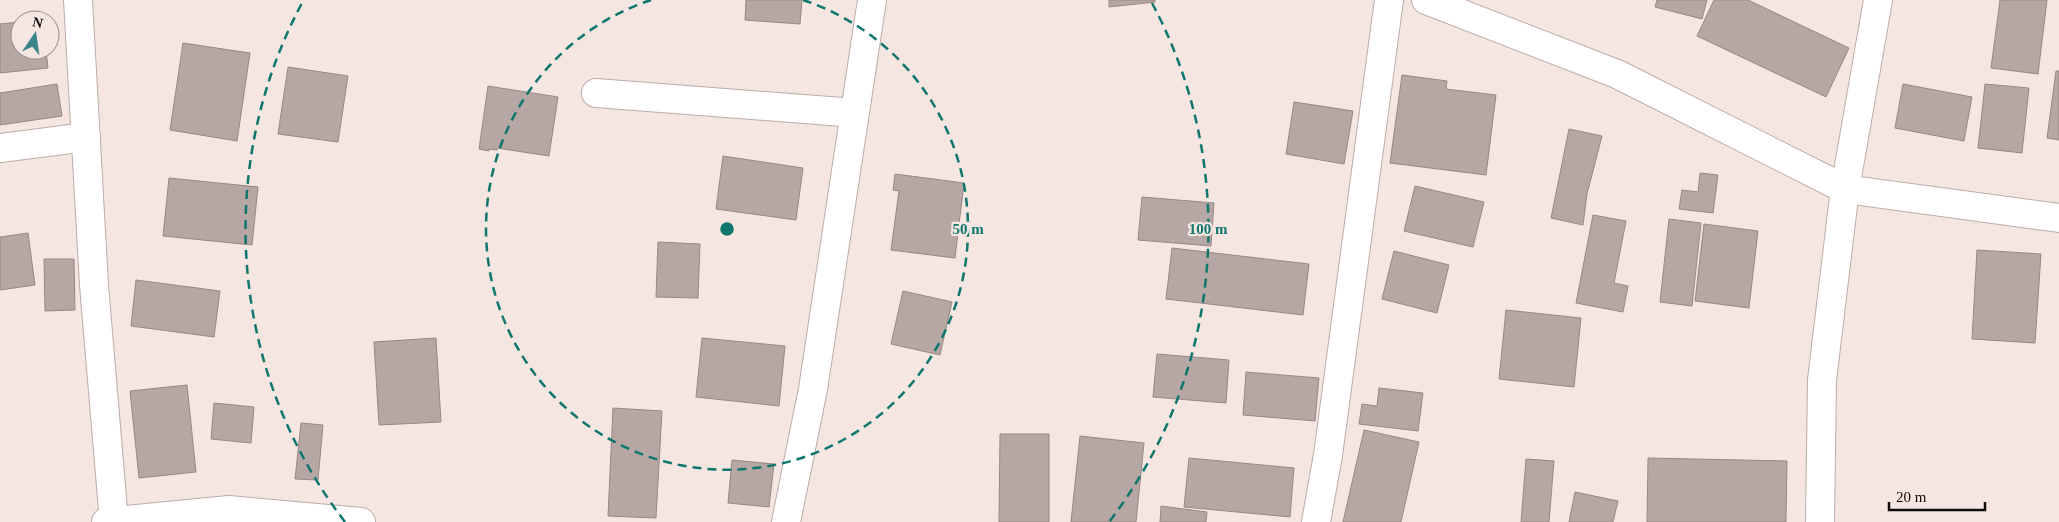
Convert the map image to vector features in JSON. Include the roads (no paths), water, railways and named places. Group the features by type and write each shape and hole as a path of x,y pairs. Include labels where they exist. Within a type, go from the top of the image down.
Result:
{"street":[{"path":"78,0 94,285 112,522 230,510 361,522"},
{"path":"786,522 812,389 872,0"},
{"path":"1316,522 1328,455 1389,0"},
{"path":"1426,0 1617,74 1846,188 2059,218"},
{"path":"1820,522 1822,380 1846,188 1878,0"},
{"path":"596,93 855,113"},
{"path":"0,148 86,137"}]}
